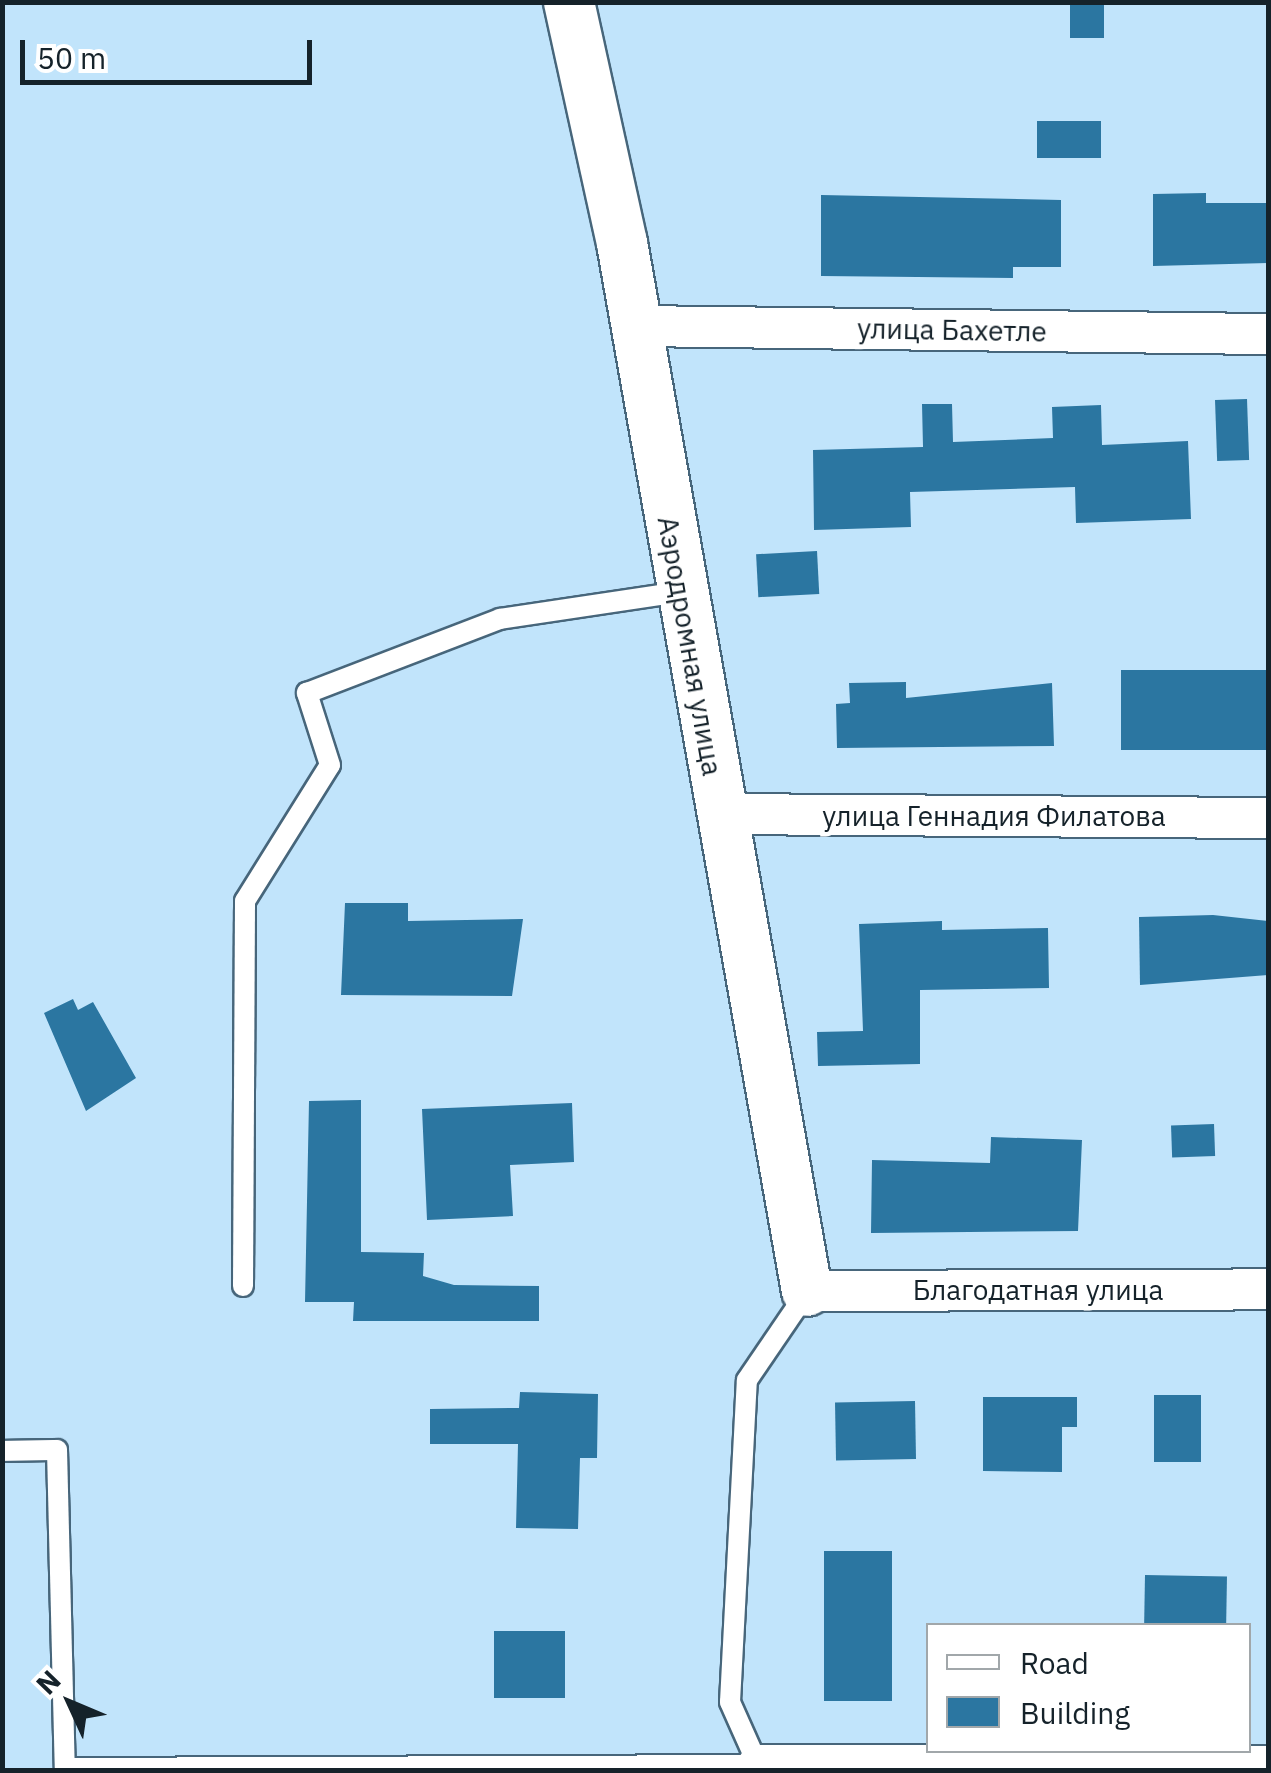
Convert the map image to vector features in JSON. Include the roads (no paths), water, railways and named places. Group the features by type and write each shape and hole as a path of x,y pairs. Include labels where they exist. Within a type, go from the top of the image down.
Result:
{"street":[{"name":"Аэродромная улица","path":"569,2 636,326 719,814 807,1291"},
{"name":"улица Бахетле","path":"636,326 1268,334"},
{"name":"улица Геннадия Филатова","path":"719,814 1268,818"},
{"name":"Благодатная улица","path":"807,1291 1268,1289"},
{"path":"755,1768 1268,1766"}],"lane":[{"path":"243,1286 245,902 330,764 307,693 500,619 681,592"},
{"path":"2,1450 57,1450 65,1769 755,1768 730,1702 747,1380 807,1291"}]}
